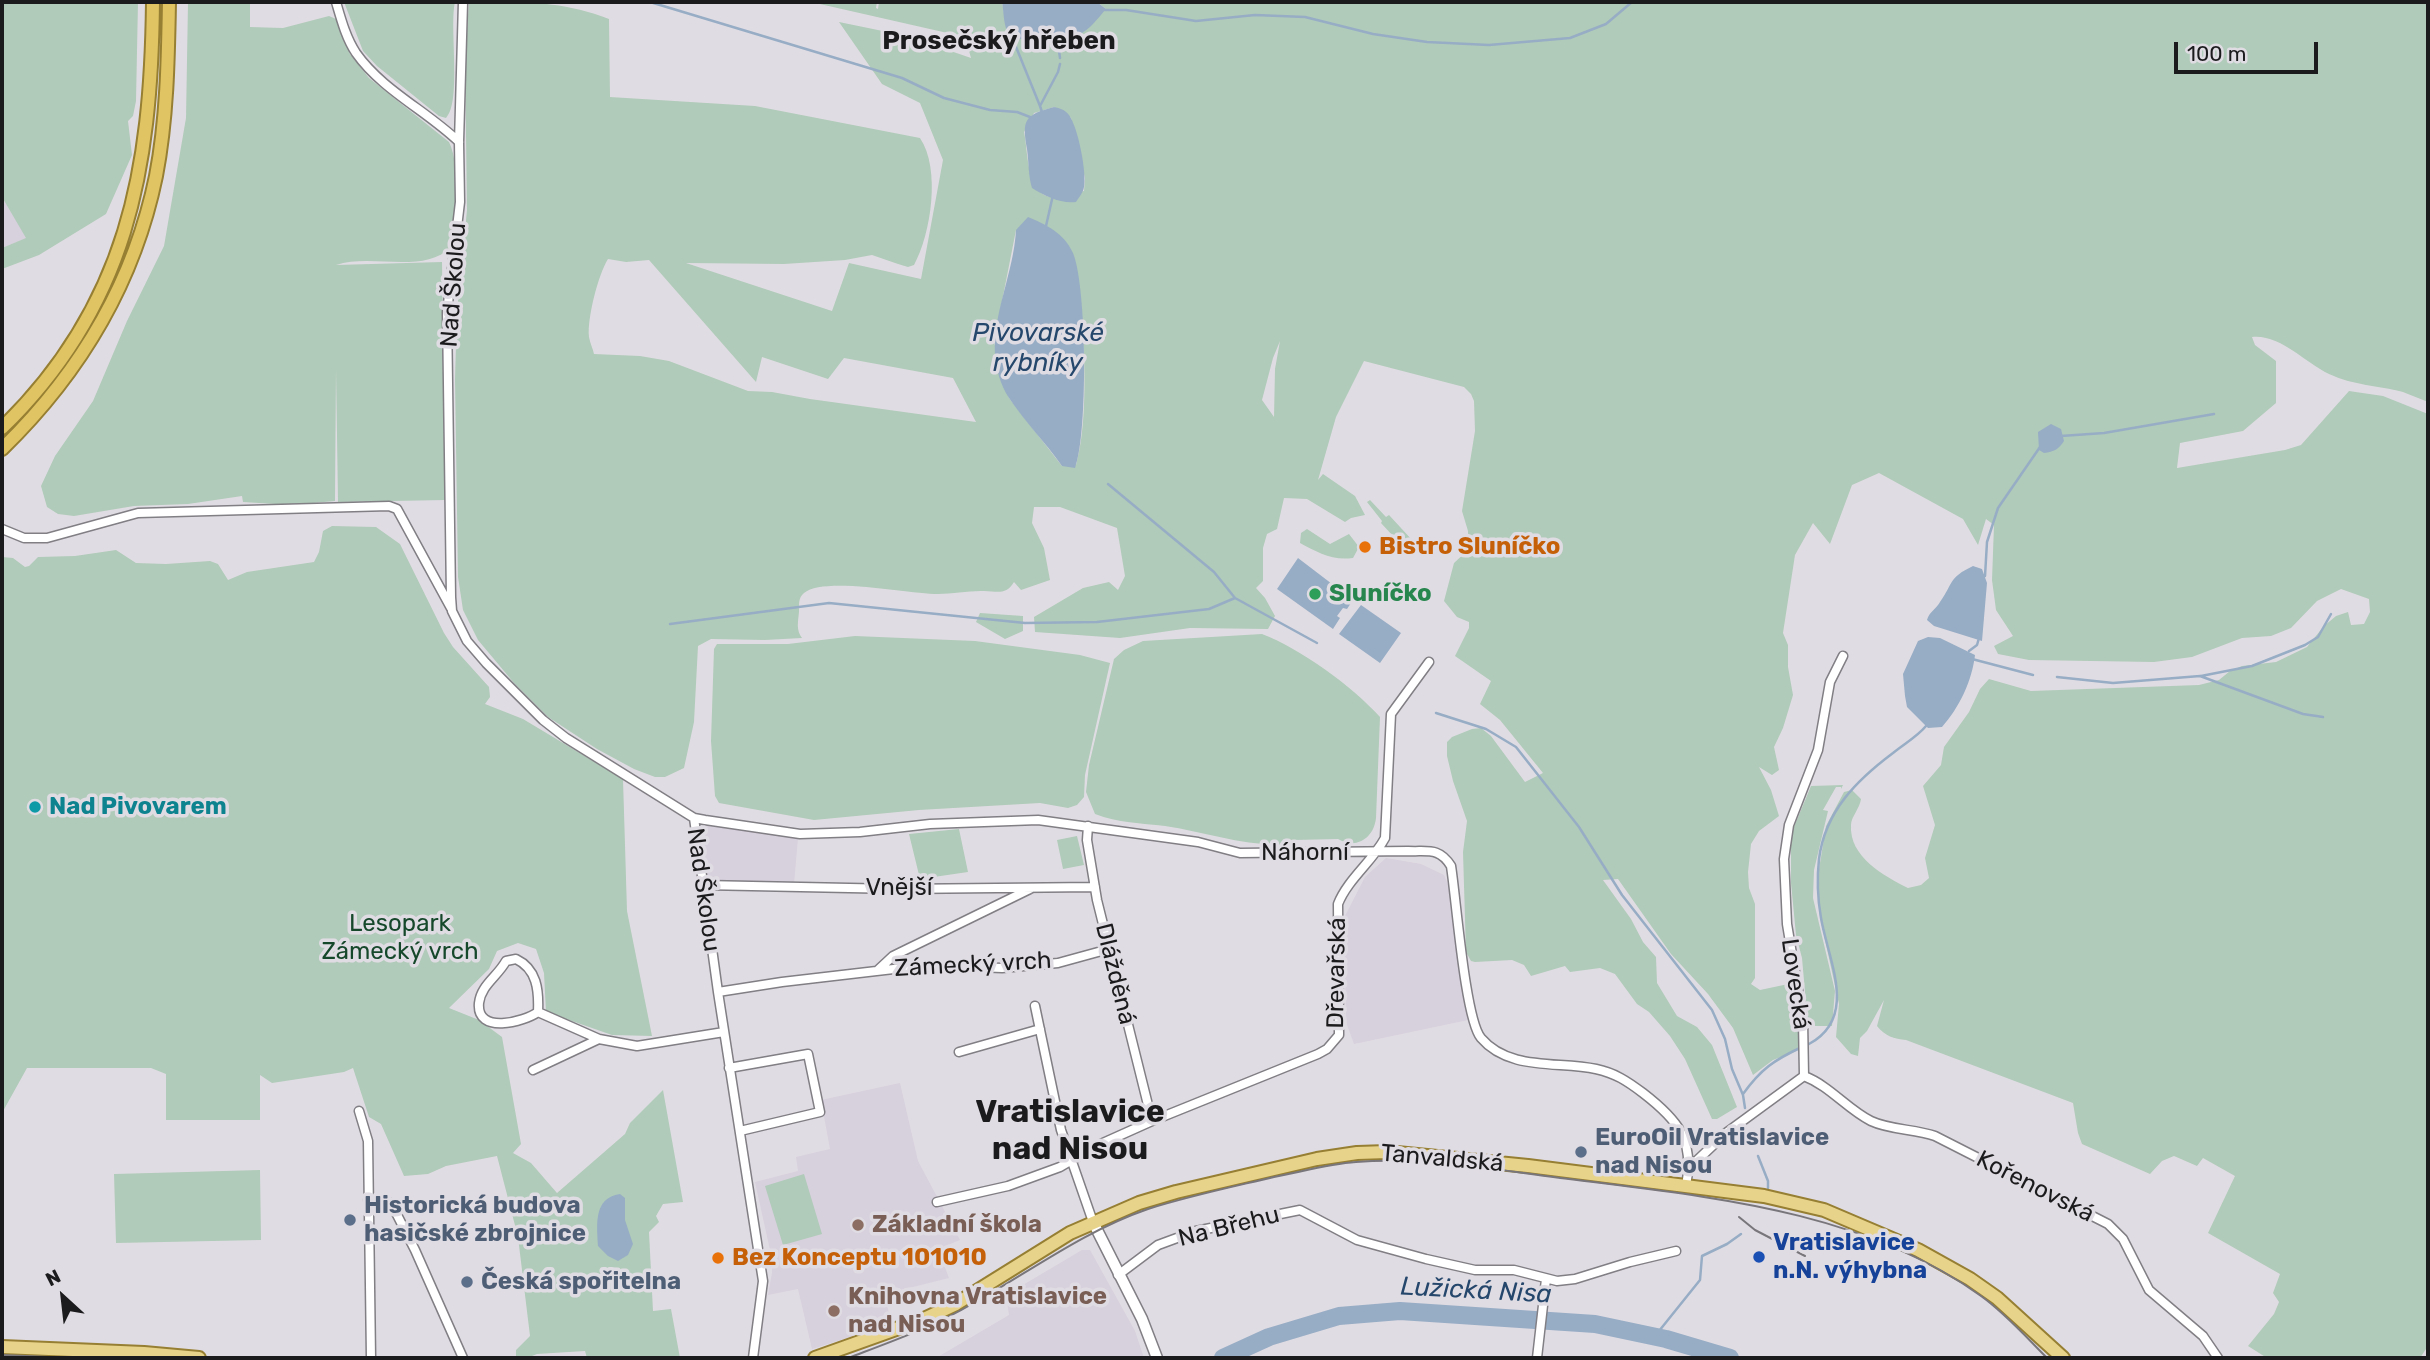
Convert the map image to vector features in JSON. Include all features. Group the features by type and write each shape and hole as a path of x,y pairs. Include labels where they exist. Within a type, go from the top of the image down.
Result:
{"highway":[{"path":"2,428 38,390 68,349 106,282 128,222 147,130 153,2"},
{"path":"2,449 33,419 80,358 128,270 156,176 167,81 169,2"}],"main road":[{"name":"Tanvaldská","path":"815,1358 924,1319 956,1304 1093,1222 1139,1203 1317,1159 1370,1152 1515,1165 1764,1196 1838,1215 1898,1240 1984,1288 2063,1358"},
{"path":"2,1347 199,1358"}],"street":[{"path":"336,2 343,26 355,51 373,73 459,142"},
{"name":"Nad Školou","path":"452,611 447,312 460,202 463,2"},
{"name":"Nad Školou","path":"2,529 24,538 47,538 138,513 389,506 397,509 467,641 486,663 543,720 566,738 694,818 729,1068 763,1281 753,1358"},
{"name":"Lovecká","path":"1804,1076 1803,1020 1787,924 1784,859 1789,825 1818,750 1830,682 1843,656"},
{"name":"Dřevařská","path":"937,1202 1008,1186 1060,1167 1094,1147 1318,1054 1332,1044 1339,1035 1338,904 1343,890 1377,852 1385,838 1391,714 1429,662"},
{"name":"Náhorní","path":"694,818 800,834 860,832 930,824 1038,820 1198,842 1240,853 1435,852 1445,855 1451,866 1469,1001 1479,1036 1497,1051 1516,1059 1595,1069 1620,1076 1673,1118 1681,1131 1689,1168 1686,1186"},
{"name":"Dlážděná","path":"1088,826 1087,840 1095,887 1152,1121"},
{"name":"Vnější","path":"703,885 898,889 1095,887"},
{"name":"Zámecký vrch","path":"878,970 893,956 1034,886"},
{"name":"Zámecký vrch","path":"718,992 928,965 1002,968 1058,963 1109,949"},
{"path":"516,959 533,971 539,998 538,1012 530,1017 500,1025 486,1020 480,1013 479,1002 491,979 506,961 516,959"},
{"path":"1035,1006 1061,1130 1071,1161 1093,1222 1142,1319 1157,1358"},
{"path":"538,1012 599,1039 638,1046 724,1032"},
{"path":"959,1052 1040,1029"},
{"path":"533,1070 599,1039"},
{"path":"729,1068 808,1054 820,1111 740,1131"},
{"path":"1689,1168 1726,1133 1804,1076"},
{"name":"Kořenovská","path":"1804,1076 1821,1083 1870,1121 1919,1130 1935,1136 2108,1224 2123,1239 2149,1290 2203,1336 2218,1358"},
{"path":"359,1111 368,1141 370,1358"},
{"path":"368,1200 391,1203 463,1358"},
{"name":"Na Břehu","path":"1118,1275 1158,1245 1196,1231 1300,1210 1357,1240 1475,1270 1514,1270 1546,1279 1575,1279 1676,1251"},
{"path":"1537,1358 1546,1279"}],"shaded area":[{"path":"2,197 27,238 2,248"},
{"path":"703,825 798,838 794,884 706,882"},
{"path":"1386,858 1421,864 1444,875 1452,894 1456,944 1468,1020 1354,1044 1346,1022 1344,918 1365,877"},
{"name":"Základní škola","path":"900,1083 918,1161 960,1240 938,1249 949,1278 885,1294 891,1324 812,1349 798,1289 768,1295 772,1259 755,1182 798,1171 796,1157 830,1149 821,1100"},
{"path":"1082,1250 1090,1250 1135,1331 1144,1358 936,1358 1009,1315 1006,1295"}],"green space":[{"path":"2,2 138,2 136,101 133,116 128,121 132,155 106,214 39,255 2,269 2,248 26,238 2,197"},
{"path":"188,2 250,2 250,27 283,28 329,16 336,19 350,54 369,78 449,142 456,179 451,247 426,260 365,261 336,265 442,262 446,500 338,502 336,369 335,501 291,505 243,502 242,496 188,504 134,506 74,516 58,514 47,507 41,486 55,456 93,401 127,321 164,246 186,118"},
{"path":"344,2 455,2 453,97 446,118 439,116 377,66 363,51"},
{"path":"469,2 557,5 609,19 610,97 755,106 920,138 926,151 932,184 929,219 914,265 908,267 872,255 845,260 784,264 686,263 832,311 849,263 921,279 943,160 920,103 882,84 839,22 907,36 971,58 965,37 811,2 877,2 878,9 879,2 1002,2 1005,18 1024,40 1067,38 1106,9 1097,2 2428,2 2428,402 2403,392 2339,378 2282,344 2262,337 2252,337 2255,345 2276,361 2276,403 2243,431 2180,443 2177,468 2301,445 2349,391 2383,396 2428,414 2426,1349 2420,1358 2267,1358 2248,1346 2274,1314 2279,1302 2273,1293 2280,1274 2208,1233 2235,1176 2203,1158 2197,1166 2174,1156 2162,1161 2150,1174 2082,1144 2073,1103 1887,1035 1877,1026 1884,1000 1867,1031 1860,1038 1858,1056 1851,1054 1836,1037 1839,1004 1820,917 1817,882 1826,826 1844,792 1852,790 1861,799 1851,825 1852,836 1862,856 1889,878 1908,888 1921,885 1929,878 1925,858 1935,825 1923,786 1941,765 1944,747 1989,679 2031,691 2199,685 2219,680 2242,666 2276,662 2307,647 2336,616 2348,612 2351,625 2364,624 2370,612 2369,599 2341,589 2317,601 2291,628 2271,636 2242,638 2192,657 2154,662 2029,660 1998,654 1994,646 2013,636 1996,610 1992,580 1994,525 1986,519 1978,545 1963,519 1879,473 1852,485 1830,544 1813,523 1795,555 1783,633 1788,645 1788,667 1793,695 1774,747 1779,770 1772,775 1759,767 1771,790 1779,816 1759,831 1751,844 1748,872 1749,888 1755,904 1755,978 1751,984 1760,990 1793,983 1799,1029 1798,1048 1773,1060 1753,1075 1733,1028 1708,994 1671,954 1618,879 1603,880 1631,919 1643,942 1656,957 1657,983 1677,1016 1697,1027 1712,1045 1737,1107 1717,1119 1712,1119 1685,1059 1670,1036 1649,1012 1637,1004 1615,974 1600,968 1570,972 1565,966 1531,976 1524,965 1512,960 1475,962 1471,961 1466,952 1463,852 1467,821 1453,781 1447,756 1447,742 1452,737 1481,728 1491,736 1525,782 1543,773 1500,720 1480,704 1491,681 1455,656 1469,628 1469,622 1457,617 1444,601 1454,563 1468,550 1468,531 1462,511 1475,431 1474,401 1464,387 1364,361 1336,417 1318,480 1323,474 1355,496 1365,515 1345,522 1307,499 1284,498 1277,529 1267,534 1263,548 1263,581 1256,588 1275,616 1268,629 1190,628 1120,638 1035,632 1034,617 1083,588 1109,582 1118,590 1125,576 1117,528 1060,507 1034,507 1032,523 1044,548 1050,580 1021,590 1014,582 1007,590 999,592 943,594 848,586 814,588 804,593 800,599 798,626 802,638 711,639 698,646 694,722 684,768 665,777 655,777 634,769 548,717 514,683 478,640 463,610 458,577 455,379 457,311 467,210 465,58","holes":["1054,107 1071,118 1085,178 1084,191 1050,197 1036,188 1024,132 1034,113","1016,230 1073,255 1083,331 1085,390 1081,444 1076,465 1062,466 1009,398 994,342","608,259 626,262 649,260 756,382 762,357 828,379 844,358 953,378 976,422 772,392 748,391 669,361 640,356 594,354 589,337 591,309","1280,341 1275,369 1274,417 1262,400"]},
{"path":"1370,500 1386,517 1389,515 1413,541 1404,548 1381,523 1367,502"},
{"name":"Lesopark Zámecký vrch","path":"332,526 376,527 400,544 444,633 489,687 490,697 485,704 523,719 623,779 627,911 652,1036 612,1035 546,1012 544,973 536,949 518,943 497,951 489,969 449,1008 479,1020 502,1037 521,1144 513,1153 531,1163 557,1193 625,1134 630,1123 663,1090 683,1202 663,1204 656,1216 659,1222 649,1232 653,1311 671,1309 680,1358 587,1358 585,1351 516,1358 516,1350 530,1336 518,1237 497,1156 446,1166 428,1174 404,1176 381,1124 369,1117 353,1068 344,1072 272,1083 260,1075 260,1120 166,1120 166,1074 151,1068 27,1068 2,1113 2,557 13,558 25,567 38,557 75,556 116,550 136,563 210,561 218,564 228,580 247,572 314,562 323,531"},
{"path":"1307,529 1330,544 1349,534 1359,547 1353,558 1325,555 1300,543 1301,533"},
{"path":"980,613 1023,616 1023,631 1005,639 976,622"},
{"path":"1262,634 1293,649 1325,670 1380,717 1376,818 1368,836 1351,843 1338,839 1259,844 1165,826 1121,821 1095,814 1086,792 1089,765 1114,659 1124,650 1143,641"},
{"path":"855,636 975,641 1080,655 1110,663 1085,775 1084,797 1077,805 1068,808 1040,803 814,820 719,803 715,796 711,741 714,649 717,644 788,644"},
{"path":"1843,785 1841,789 1836,787 1823,810 1828,811 1814,870 1813,898 1835,991 1832,1026 1808,1026 1791,883 1791,834 1811,786"},
{"path":"959,829 968,872 920,879 909,834"},
{"path":"1077,836 1084,865 1063,869 1057,840"},
{"path":"260,1170 261,1240 116,1243 114,1174"},
{"path":"804,1174 822,1234 783,1245 765,1186"}],"water":[{"path":"1002,2 1097,2 1106,9 1090,27 1078,35 1053,40 1031,40 1009,34"},
{"path":"1054,107 1069,115 1078,139 1085,180 1083,191 1076,202 1059,201 1032,188 1025,125 1031,116"},
{"name":"Pivovarské rybníky","path":"1028,217 1065,240 1073,253 1078,270 1083,327 1084,394 1075,468 1062,466 1015,407 999,377 995,356 995,336 1016,230"},
{"path":"2051,424 2061,429 2064,441 2056,450 2044,453 2039,450 2038,432"},
{"name":"Sluníčko","path":"1298,558 1353,600 1347,609 1343,608 1337,616 1340,618 1333,629 1277,589"},
{"path":"1973,566 1982,569 1987,583 1982,641 1934,626 1927,620 1955,577"},
{"name":"Sluníčko","path":"1361,605 1401,633 1380,663 1339,634"},
{"path":"1928,637 1940,638 1975,655 1964,694 1942,727 1928,728 1907,707 1905,696 1903,674 1918,641"},
{"path":"620,1194 625,1198 625,1220 633,1244 628,1255 618,1261 598,1246 597,1221 605,1201"}],"waterway":[{"path":"650,2 902,78 944,98 1030,117"},
{"path":"1105,10 1126,10 1196,21 1255,15 1305,17 1373,34 1427,42 1489,45 1570,38 1606,24 1632,2"},
{"path":"1013,34 1040,106"},
{"path":"1057,37 1060,58"},
{"path":"1042,112 1040,106 1060,64"},
{"path":"1046,226 1053,195"},
{"path":"2061,436 2104,433 2214,414"},
{"path":"1985,576 1987,542 1998,508 2040,447"},
{"path":"1108,484 1214,572 1235,598 1317,643"},
{"path":"670,624 829,603 1025,623 1097,622 1209,609 1235,598"},
{"path":"2201,676 2252,666 2305,645 2318,637 2331,614"},
{"path":"1969,651 1977,645 1979,638"},
{"path":"1972,659 2033,675"},
{"path":"2057,677 2113,683 2200,676 2303,714 2323,717"},
{"path":"1436,713 1486,729 1516,747 1579,827 1622,895 1712,1010 1725,1039 1745,1108"},
{"path":"1809,1044 1824,1033 1833,1019 1837,1003 1818,889 1822,842 1836,811 1855,786 1926,726"},
{"path":"1743,1094 1769,1066 1802,1047"},
{"path":"1758,1156 1768,1188"},
{"path":"1655,1336 1700,1280 1702,1256 1741,1234"},
{"name":"Lužická Nisa","path":"1223,1358 1269,1337 1339,1316 1400,1311 1595,1324 1666,1339 1730,1358"}],"tram line":[{"path":"848,1358 942,1320 1102,1228 1148,1209 1315,1168 1382,1161 1463,1165 1676,1193 1730,1201 1836,1226 1886,1244 1935,1267 1990,1303 2047,1358"},
{"path":"1739,1217 1755,1230 1805,1256"},
{"path":"2,1355 72,1358"}],"place":[{"name":"Bistro Sluníčko","path":"1365,547"},
{"name":"Sluníčko","path":"1315,594"},
{"name":"Nad Pivovarem","path":"35,807"},
{"name":"EuroOil Vratislavice nad Nisou","path":"1581,1152"},
{"name":"Historická budova hasičské zbrojnice","path":"350,1220"},
{"name":"Základní škola","path":"858,1225"},
{"name":"Vratislavice n.N. výhybna","path":"1759,1257"},
{"name":"Bez Konceptu 101010","path":"718,1258"},
{"name":"Česká spořitelna","path":"467,1282"},
{"name":"Knihovna Vratislavice nad Nisou","path":"834,1311"}],"district":[{"name":"Prosečský hřeben","path":"999,41"},
{"name":"Vratislavice nad Nisou","path":"1070,1132"}]}
